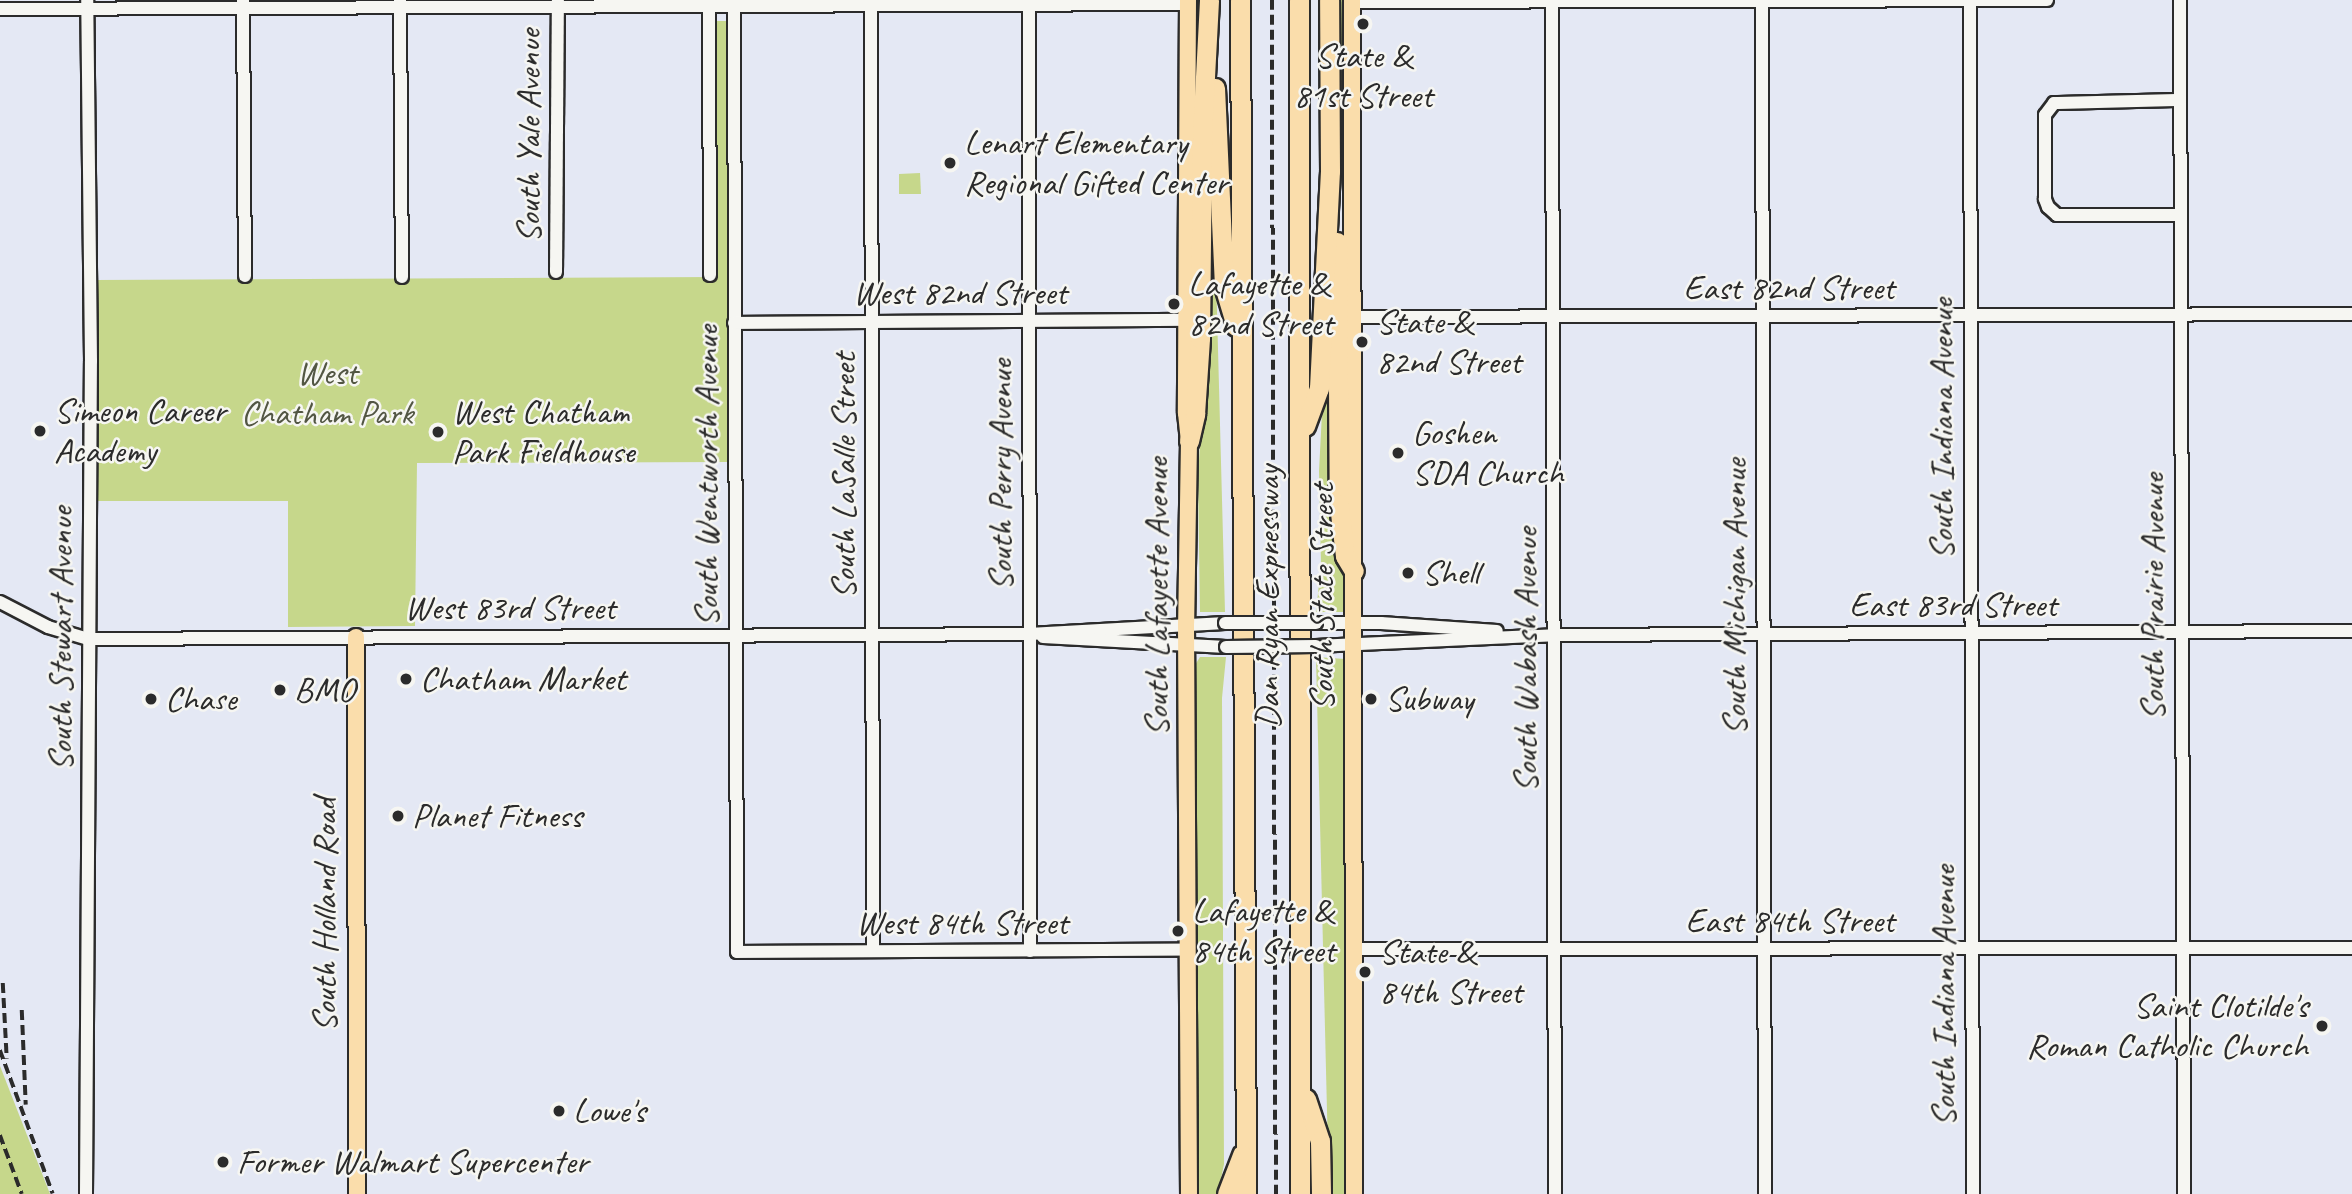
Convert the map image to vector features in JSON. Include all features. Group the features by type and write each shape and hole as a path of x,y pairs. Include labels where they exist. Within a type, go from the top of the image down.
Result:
{"highway":[{"path":"1210,0 1224,286 1242,347"},
{"path":"1189,441 1195,414 1200,338 1202,134 1210,0"},
{"name":"Dan Ryan Expressway","path":"1240,0 1246,1194"},
{"name":"Dan Ryan Expressway","path":"1299,0 1300,1194"},
{"path":"1301,440 1319,388 1330,171 1329,0"},
{"path":"1330,171 1339,288 1339,504 1345,556 1354,571"},
{"path":"1300,1080 1320,1141 1321,1194"},
{"path":"1227,1194 1246,1144"}],"main road":[{"name":"South State Street","path":"1352,1 1354,1194"},
{"name":"South Lafayette Avenue","path":"1188,2 1186,413 1189,441 1186,646 1189,1194"},
{"name":"South Holland Road","path":"356,637 356,1194"}],"street":[{"name":"South Michigan Avenue","path":"1762,0 1765,1194"},
{"name":"South Indiana Avenue","path":"1970,0 1973,1194"},
{"path":"1352,1 2048,0"},
{"name":"South Prairie Avenue","path":"2180,0 2184,1194"},
{"name":"South Wabash Avenue","path":"1552,1 1555,1194"},
{"name":"South Perry Avenue","path":"1029,2 1030,951"},
{"path":"0,9 87,4 1188,2"},
{"name":"South Yale Avenue","path":"556,272 558,3"},
{"name":"South Wentworth Avenue","path":"709,3 710,275"},
{"name":"South Wentworth Avenue","path":"734,3 737,952"},
{"name":"South LaSalle Street","path":"871,3 873,951"},
{"name":"South Stewart Avenue","path":"86,1194 91,361 87,4"},
{"path":"243,4 245,276"},
{"path":"400,4 402,277"},
{"path":"2179,100 2057,101 2048,108 2045,115 2045,199 2048,207 2057,215 2179,215"},
{"name":"East 82nd Street","path":"1352,317 2352,314"},
{"name":"West 82nd Street","path":"734,323 1186,320"},
{"name":"West 83rd Street","path":"0,601 48,627 88,639 1029,634 1186,623 1354,622"},
{"name":"East 83rd Street","path":"1354,622 1553,635"},
{"name":"East 83rd Street","path":"1354,645 1553,635 2352,631"},
{"name":"West 83rd Street","path":"1029,634 1083,641 1186,646 1354,645"},
{"name":"East 84th Street","path":"1355,949 2352,948"},
{"name":"West 84th Street","path":"737,952 1188,950"}],"green space":[{"path":"1339,0 1343,0 1344,242 1339,113"},
{"name":"West Chatham Park","path":"715,21 728,21 729,462 417,463 415,626 288,627 288,501 96,501 95,280 716,277"},
{"path":"1212,123 1225,612 1200,612 1198,479 1207,316"},
{"path":"920,173 921,194 899,194 899,174"},
{"path":"1329,277 1339,548 1345,585 1343,612 1316,612 1321,565 1319,471"},
{"path":"1200,657 1226,657 1222,698 1224,1164 1218,1194 1197,1194 1195,665"},
{"path":"1316,657 1345,659 1347,1194 1329,1194"},
{"path":"0,1066 50,1194 0,1194"}],"railway":[{"path":"1272,0 1276,1194"},
{"path":"3,983 7,1059"},
{"path":"22,1010 26,1105"},
{"path":"0,1050 53,1194"},
{"path":"0,1135 22,1194"}],"place":[{"name":"State & 81st Street","path":"1363,24"},
{"name":"Lenart Elementary Regional Gifted Center","path":"950,163"},
{"name":"Lafayette & 82nd Street","path":"1174,304"},
{"name":"State & 82nd Street","path":"1362,342"},
{"name":"Simeon Career Academy","path":"40,431"},
{"name":"West Chatham Park Fieldhouse","path":"438,432"},
{"name":"Goshen SDA Church","path":"1398,453"},
{"name":"Shell","path":"1408,573"},
{"name":"Chatham Market","path":"406,679"},
{"name":"BMO","path":"280,690"},
{"name":"Chase","path":"151,699"},
{"name":"Subway","path":"1371,699"},
{"name":"Planet Fitness","path":"398,816"},
{"name":"Lafayette & 84th Street","path":"1178,931"},
{"name":"State & 84th Street","path":"1365,972"},
{"name":"Saint Clotilde's Roman Catholic Church","path":"2322,1026"},
{"name":"Lowe's","path":"559,1111"},
{"name":"Former Walmart Supercenter","path":"223,1162"}]}
